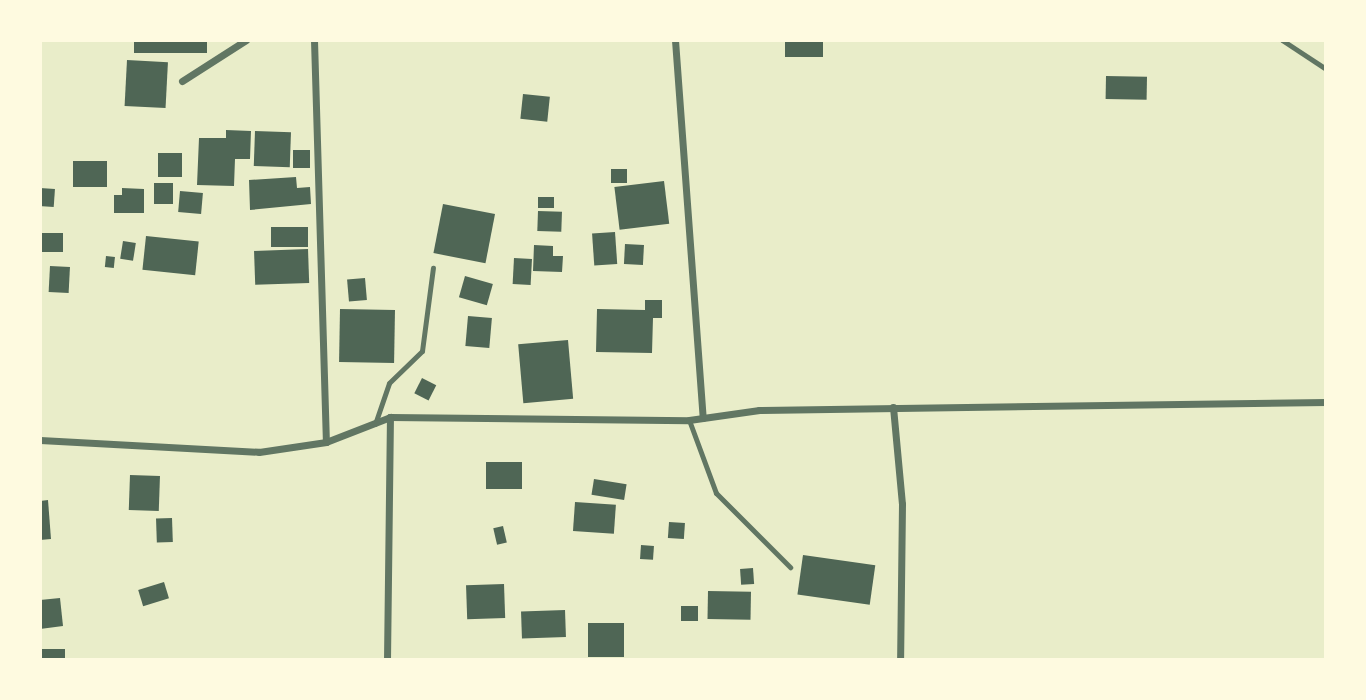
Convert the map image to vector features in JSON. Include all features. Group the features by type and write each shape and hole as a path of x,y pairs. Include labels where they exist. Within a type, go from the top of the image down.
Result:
{"street":[{"path":"182,80 246,40"},
{"path":"314,40 326,442"},
{"path":"675,40 703,418"},
{"path":"40,440 259,452 326,442 390,417 689,420 893,407 1326,402"},
{"path":"893,407 902,504 900,660"},
{"path":"387,660 390,417"}],"lane":[{"path":"1282,40 1326,69"},
{"path":"375,424 389,383 422,351 433,268"},
{"path":"689,420 716,493 790,567"}],"building":[{"path":"134,40 207,40 207,53 134,53"},
{"path":"785,40 823,40 823,57 785,57"},
{"path":"127,60 168,62 166,108 125,106"},
{"path":"1106,76 1147,77 1147,100 1106,99"},
{"path":"523,94 550,97 547,122 520,119"},
{"path":"226,130 251,131 250,159 235,159 234,186 197,185 199,138 226,138"},
{"path":"255,131 291,132 290,167 254,166"},
{"path":"293,150 310,150 310,168 293,168"},
{"path":"158,153 182,153 182,177 158,177"},
{"path":"73,161 107,161 107,187 73,187"},
{"path":"611,169 627,169 627,183 611,183"},
{"path":"296,177 297,188 310,187 311,204 250,210 249,180"},
{"path":"664,181 669,224 620,230 614,187"},
{"path":"154,183 173,183 173,204 154,204"},
{"path":"40,188 55,189 54,207 40,206"},
{"path":"122,188 144,189 144,213 114,213 114,195 122,195"},
{"path":"180,191 203,193 201,214 178,212"},
{"path":"538,197 554,197 554,208 538,208"},
{"path":"443,204 495,214 485,263 433,253"},
{"path":"538,211 562,212 561,232 537,231"},
{"path":"271,227 308,227 308,247 271,247"},
{"path":"615,232 617,264 594,266 592,234"},
{"path":"40,233 63,233 63,252 40,252"},
{"path":"146,236 199,242 195,275 142,270"},
{"path":"123,241 136,243 133,261 120,259"},
{"path":"625,244 644,245 643,265 624,264"},
{"path":"534,245 553,246 553,256 563,256 562,272 533,271"},
{"path":"308,249 309,283 255,285 254,251"},
{"path":"106,256 115,257 114,268 105,267"},
{"path":"514,258 532,259 531,285 513,284"},
{"path":"50,266 70,267 69,293 49,292"},
{"path":"465,276 493,284 487,305 459,297"},
{"path":"365,278 367,300 349,301 347,280"},
{"path":"645,300 662,300 662,318 653,318 652,353 596,352 597,309 645,310"},
{"path":"340,309 395,310 394,363 339,362"},
{"path":"468,316 492,318 489,348 465,346"},
{"path":"568,340 573,399 523,403 518,344"},
{"path":"422,378 436,385 429,400 414,393"},
{"path":"486,462 522,462 522,489 486,489"},
{"path":"130,475 160,476 159,511 129,510"},
{"path":"594,479 627,484 624,500 591,495"},
{"path":"48,500 51,539 40,540 40,501"},
{"path":"575,502 616,505 614,534 573,531"},
{"path":"172,518 173,542 157,543 156,519"},
{"path":"669,522 685,523 684,539 668,538"},
{"path":"503,526 507,543 497,545 493,528"},
{"path":"641,545 654,546 653,560 640,559"},
{"path":"803,555 875,565 870,605 797,595"},
{"path":"753,568 754,584 741,585 740,569"},
{"path":"164,582 169,598 143,606 138,590"},
{"path":"504,584 505,618 467,619 466,585"},
{"path":"708,591 751,592 751,620 708,619"},
{"path":"60,598 63,626 40,629 40,600"},
{"path":"681,606 698,606 698,621 681,621"},
{"path":"565,610 566,637 522,639 521,612"},
{"path":"588,623 624,623 624,657 588,657"},
{"path":"40,649 65,649 65,660 40,660"}]}
